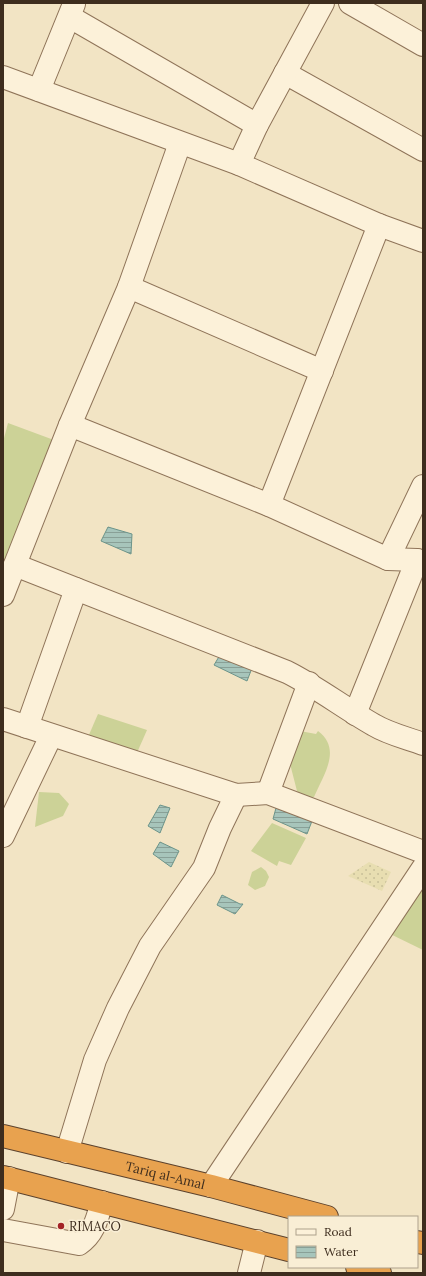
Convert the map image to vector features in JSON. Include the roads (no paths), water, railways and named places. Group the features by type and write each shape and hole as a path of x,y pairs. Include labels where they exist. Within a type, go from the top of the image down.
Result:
{"highway":[{"name":"Tariq al-Amal","path":"3,1136 211,1186 322,1216"},
{"path":"6,1178 288,1250"},
{"path":"361,1268 380,1273"}],"street":[{"path":"239,164 257,125 323,3"},
{"path":"350,3 423,45"},
{"path":"39,90 72,10 257,125"},
{"path":"285,73 423,150"},
{"path":"3,77 239,164 379,225 423,241"},
{"path":"3,595 70,425 129,287 180,143"},
{"path":"269,506 379,225"},
{"path":"129,287 322,371"},
{"path":"70,425 269,506 388,559 420,561 355,714"},
{"path":"388,559 423,486"},
{"path":"14,565 309,683 355,714 376,726 423,744"},
{"path":"26,727 76,589"},
{"path":"268,793 309,683"},
{"path":"3,719 51,736 236,794 268,793 423,852"},
{"path":"3,836 51,736"},
{"path":"67,1152 95,1060 118,1008 150,946 204,868 217,834 236,794"},
{"path":"211,1186 423,868"},
{"path":"3,1209 6,1178"},
{"path":"3,1230 78,1244 87,1239 94,1228 102,1202"},
{"path":"250,1273 257,1242"}],"water":[{"path":"108,527 132,534 131,554 101,541"},
{"path":"220,655 252,668 247,681 214,665"},
{"path":"160,805 170,808 160,833 148,826"},
{"path":"276,808 312,821 307,834 273,819"},
{"path":"160,842 179,851 171,867 153,854"},
{"path":"222,895 243,904 235,914 217,905"}],"place":[{"name":"RIMACO","path":"61,1226"}]}
